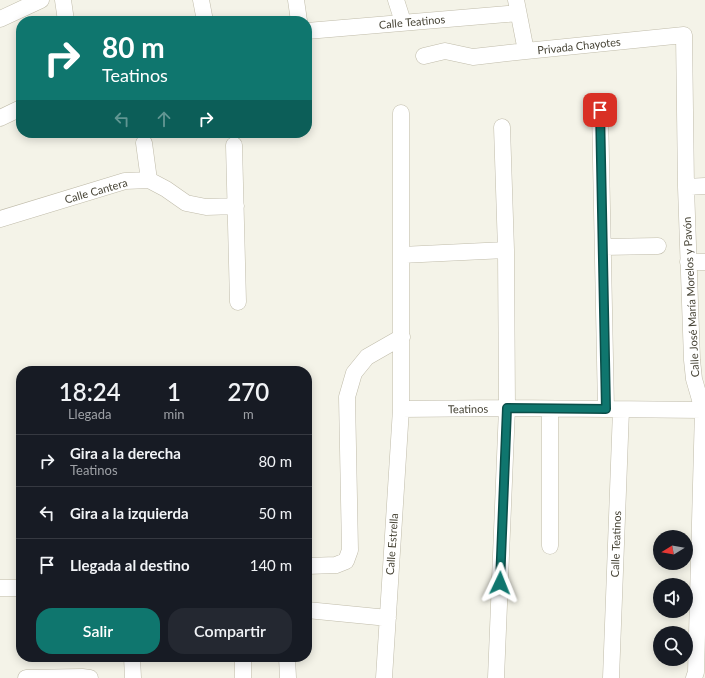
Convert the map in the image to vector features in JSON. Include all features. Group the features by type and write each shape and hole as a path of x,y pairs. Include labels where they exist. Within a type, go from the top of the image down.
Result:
{"street":[{"path":"0,19 41,0"},
{"path":"63,0 65,16"},
{"path":"201,0 204,16"},
{"path":"296,0 298,16"},
{"path":"396,0 403,22"},
{"name":"Calle Teatinos","path":"312,31 403,22 517,7"},
{"name":"Privada Chayotes","path":"517,7 526,51 684,35"},
{"name":"Calle José María Morelos y Pavón","path":"684,35 688,262 698,359 694,379 703,410 703,507 696,664 694,678"},
{"path":"424,56 445,51 473,57 526,51"},
{"path":"0,118 16,110"},
{"name":"Calle Teatinos","path":"600,110 603,247 613,409 611,678"},
{"name":"Calle Estrella","path":"384,678 401,410 401,113"},
{"path":"496,678 507,408 506,250 502,127"},
{"path":"144,143 149,180 186,202 206,207 236,206"},
{"path":"234,145 238,302"},
{"name":"Calle Cantera","path":"0,219 126,181 149,180"},
{"path":"686,187 705,186"},
{"path":"603,247 658,246"},
{"path":"401,255 506,250"},
{"path":"688,262 705,262"},
{"path":"312,566 336,565 346,561 350,550 347,397 354,373 367,358 402,338"},
{"name":"Teatinos","path":"401,410 507,408 703,410"},
{"path":"550,409 550,546"},
{"path":"0,588 16,588"},
{"path":"312,610 388,618"},
{"path":"132,662 132,678"},
{"path":"242,662 243,678"},
{"path":"287,662 288,678"},
{"path":"26,678 90,678"}],"route":[{"path":"500,583 507,408 606,409 600,110"}]}
